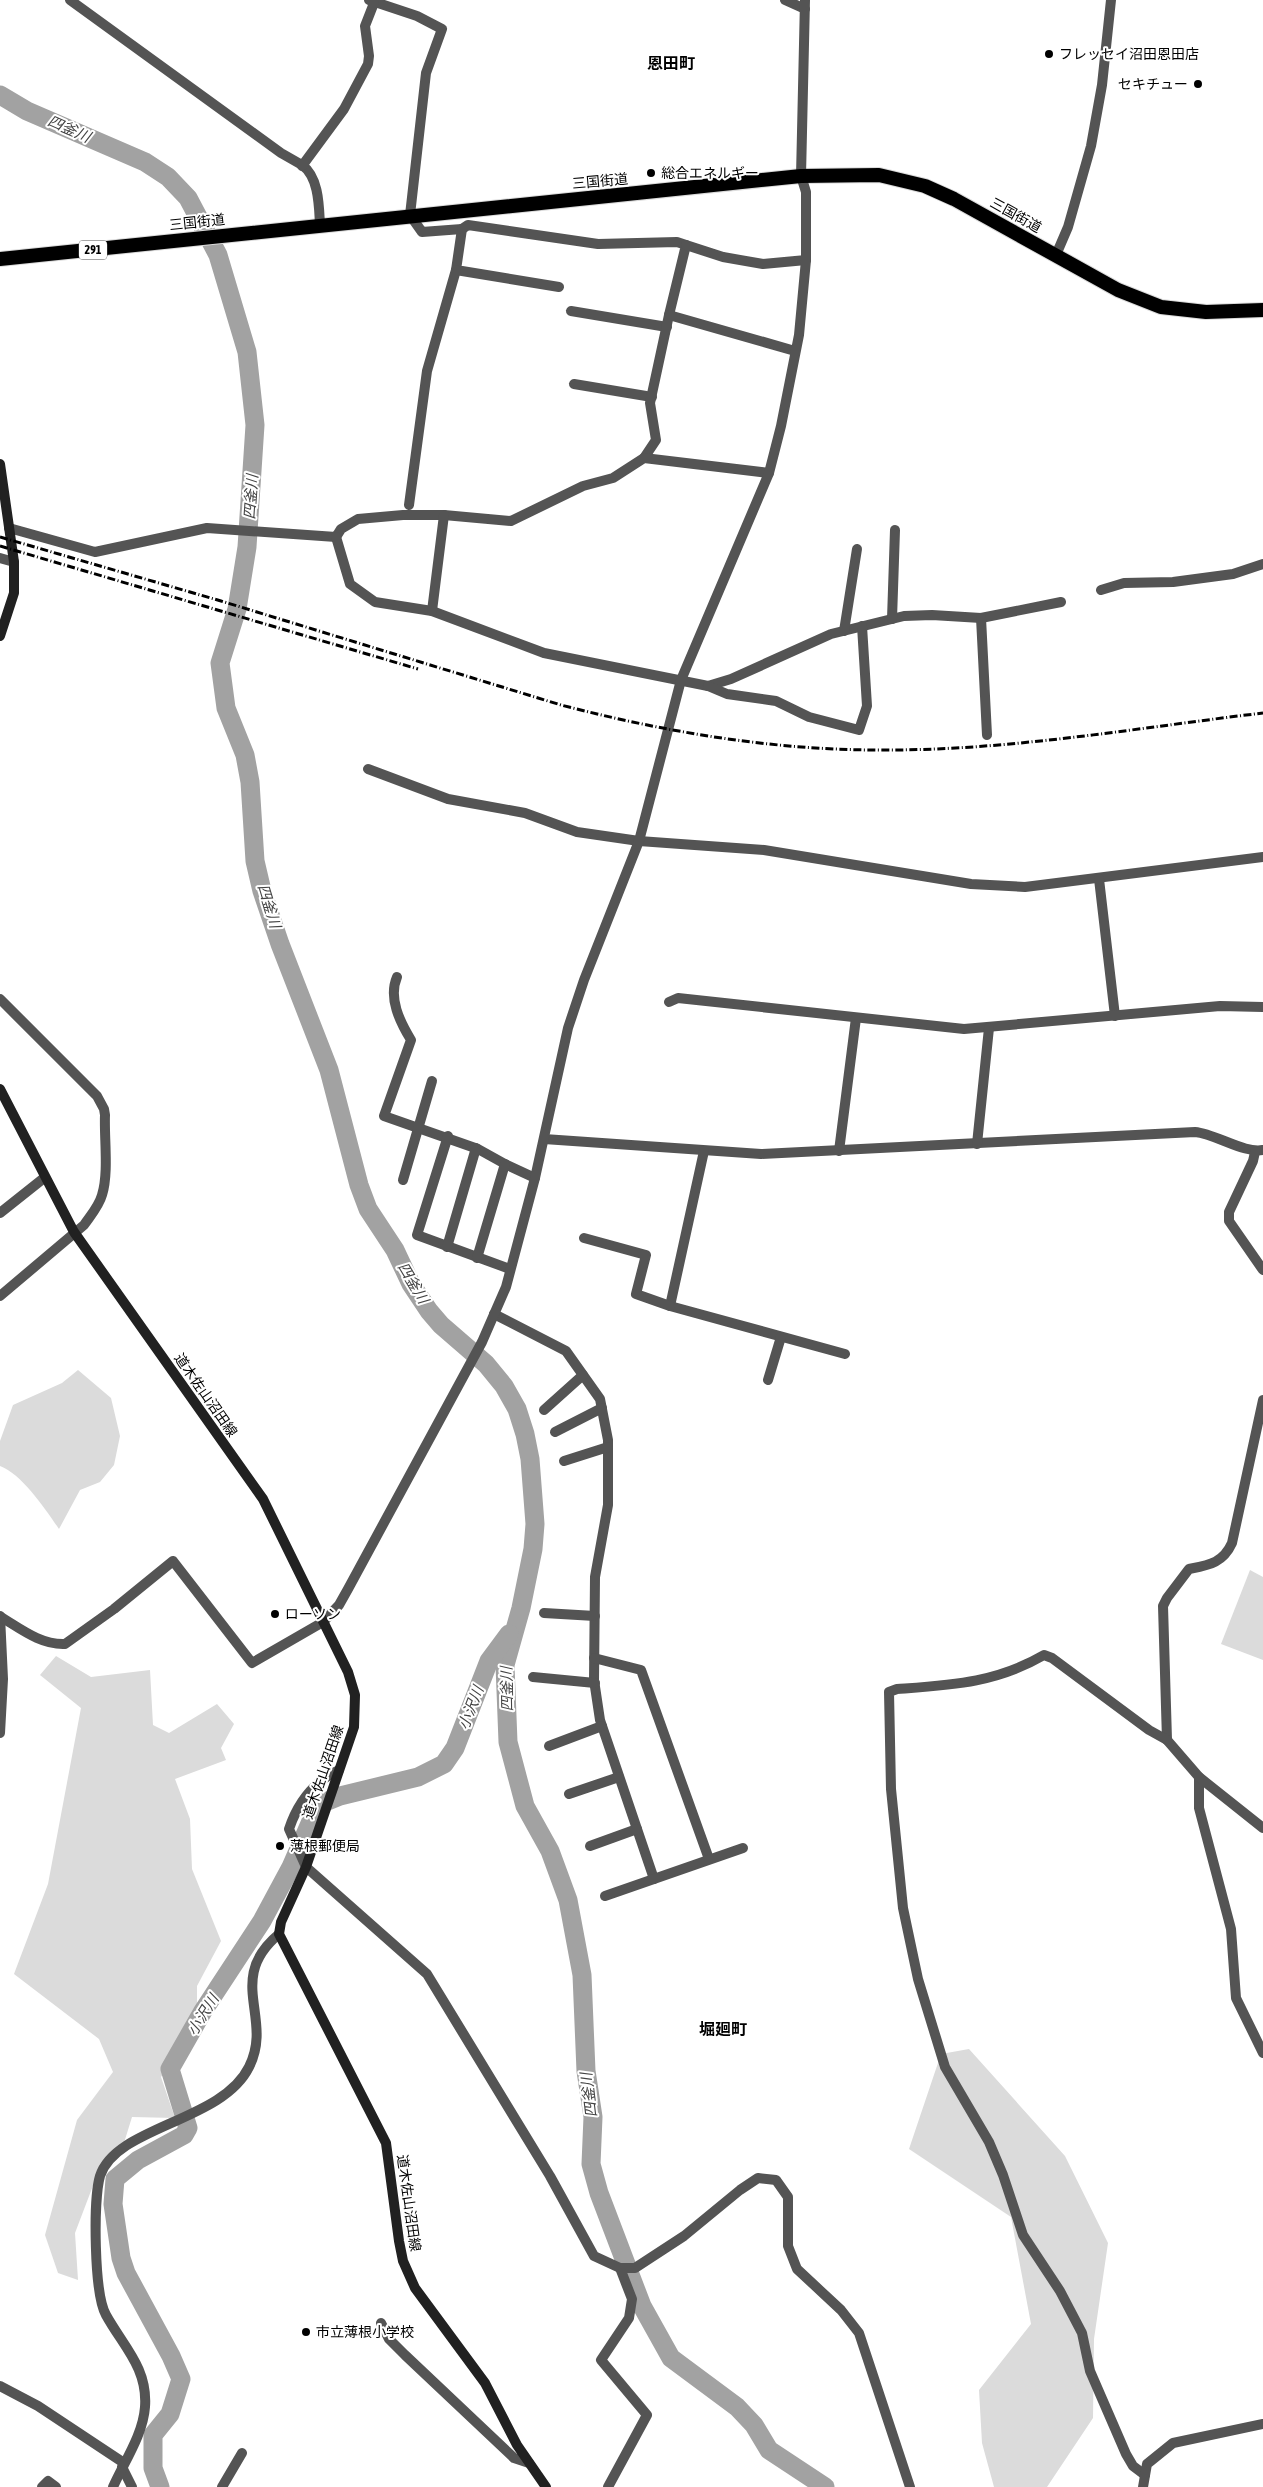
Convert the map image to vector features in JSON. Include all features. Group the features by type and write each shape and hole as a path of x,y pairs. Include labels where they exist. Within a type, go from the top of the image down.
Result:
{"highway":[{"name":"三国街道","path":"0,259 410,215 801,176 858,174 894,177 939,192 1118,290 1161,307 1206,312 1263,310"}],"main road":[{"path":"0,464 14,562 14,593 0,636"},
{"name":"道木佐山沼田線","path":"0,1089 44,1178 74,1232 264,1499 348,1672 355,1695 354,1727 305,1864 281,1922 279,1934 386,2143 399,2241 403,2261 415,2288 486,2382 529,2463 546,2487"}],"street":[{"path":"70,0 310,173 316,189 320,225"},
{"path":"1,1617 34,1637 55,1645 65,1644 114,1609 173,1561 252,1662 323,1622 339,1605 482,1342 506,1288 535,1178 568,1028 584,980 639,841 681,680 769,474 782,426 795,351 806,260 806,192 801,176 805,4 786,0"},
{"path":"1056,255 1068,227 1091,146 1102,85 1111,0"},
{"path":"302,166 344,110 368,64 369,56 365,26 371,2 417,16 442,29 426,73 410,215 422,232 462,229 468,225 598,244 677,242 723,257 763,264 806,260"},
{"path":"409,505 427,371 456,270 462,229"},
{"path":"686,245 650,403 656,440 644,458 613,478 583,486 511,521 444,515 403,515 358,519 341,529 336,537 350,584 375,602 432,611 544,653 708,686 727,694 776,700 809,717 859,730 867,706 862,626"},
{"path":"456,270 559,287"},
{"path":"571,311 667,327"},
{"path":"670,315 795,351"},
{"path":"574,384 652,397"},
{"path":"644,458 769,474"},
{"path":"432,611 444,515"},
{"path":"9,528 95,552 207,528 336,537"},
{"path":"892,619 894,530"},
{"path":"844,631 857,549"},
{"path":"0,558 14,562"},
{"path":"1102,590 1124,583 1173,582 1233,574 1263,564"},
{"path":"708,686 731,679 831,634 904,616 932,615 981,618 1061,602"},
{"path":"981,618 987,735"},
{"path":"368,769 448,799 525,813 577,832 639,841 764,850 970,884 1025,887 1263,857"},
{"path":"1099,879 1115,1016"},
{"path":"397,977 393,986 398,1020 411,1040 384,1116 448,1136 535,1178"},
{"path":"669,1002 678,998 946,1028 989,1028 1220,1006 1263,1007"},
{"path":"0,999 97,1096 104,1109 103,1194 95,1211 74,1232 0,1296"},
{"path":"839,1152 856,1018"},
{"path":"977,1144 989,1028"},
{"path":"403,1180 432,1081"},
{"path":"544,1139 761,1154 839,1152 1195,1132 1208,1133 1259,1151 1229,1212 1229,1221 1263,1270"},
{"path":"448,1136 417,1235 510,1269"},
{"path":"447,1247 476,1148"},
{"path":"670,1306 704,1151"},
{"path":"477,1258 505,1164"},
{"path":"0,1213 44,1178"},
{"path":"584,1238 646,1255 636,1294 670,1306 845,1354"},
{"path":"494,1314 566,1351 600,1399 608,1447 608,1505 595,1576 595,1683 602,1726 654,1879"},
{"path":"768,1380 781,1336"},
{"path":"544,1410 583,1375"},
{"path":"1167,1740 1162,1621 1165,1601 1189,1568 1212,1565 1221,1560 1232,1543 1263,1400"},
{"path":"555,1432 602,1408"},
{"path":"564,1461 608,1447"},
{"path":"544,1613 595,1616"},
{"path":"0,1732 3,1679 1,1617"},
{"path":"1145,2475 1133,2466 1126,2454 1090,2371 1078,2326 1060,2291 1023,2235 1003,2175 989,2142 945,2066 918,1979 904,1908 892,1789 889,1692 897,1689 978,1682 1023,1668 1044,1655 1052,1658 1149,1730 1167,1740 1199,1777 1263,1828"},
{"path":"594,1658 641,1670 709,1860"},
{"path":"533,1678 595,1683"},
{"path":"549,1746 602,1726"},
{"path":"339,1770 325,1776 309,1791 295,1810 289,1829 305,1864 427,1974 550,2176 594,2256 620,2268 635,2268 684,2236 740,2190 758,2178 776,2180 788,2197 788,2246 797,2269 841,2310 859,2333 910,2487"},
{"path":"570,1794 619,1777"},
{"path":"1199,1777 1199,1808 1231,1930 1236,1998 1263,2053"},
{"path":"590,1846 637,1829"},
{"path":"605,1896 743,1848"},
{"path":"113,2487 142,2423 145,2407 141,2372 133,2354 106,2315 101,2304 96,2258 100,2176 115,2154 223,2097 244,2076 256,2044 251,1987 252,1975 266,1945 279,1934"},
{"path":"608,2487 647,2415 601,2360 628,2318 632,2299 620,2268"},
{"path":"381,2323 389,2339 405,2355 514,2458 529,2463"},
{"path":"0,2386 38,2406 123,2465 132,2487"},
{"path":"1143,2487 1147,2464 1173,2443 1263,2424"},
{"path":"222,2487 242,2453"},
{"path":"42,2487 48,2480 56,2487"}],"shaded area":[{"path":"78,1370 111,1398 120,1436 114,1465 100,1482 80,1490 59,1529 25,1484 0,1466 0,1441 13,1405 62,1383"},
{"path":"1250,1570 1263,1577 1263,1660 1221,1644"},
{"path":"56,1656 91,1677 150,1670 153,1725 169,1733 217,1704 234,1724 221,1748 226,1760 175,1779 190,1819 192,1869 221,1941 197,1986 197,2023 161,2077 175,2118 132,2117 123,2146 94,2183 75,2233 78,2280 58,2273 45,2235 77,2120 113,2072 99,2039 14,1974 48,1884 81,1708 40,1675"},
{"path":"969,2049 1065,2156 1108,2243 1094,2339 1093,2418 1047,2487 994,2487 982,2443 979,2390 1031,2324 1011,2217 909,2149 941,2054"}],"waterway":[{"name":"四釜川","path":"0,95 27,111 145,162 168,177 188,198 218,255 247,352 255,425 247,547 237,609 220,663 226,708 245,755 250,782 255,861 262,891 280,944 329,1070 359,1185 368,1209 395,1250 411,1284 429,1311 441,1325 486,1364 504,1386 517,1409 525,1434 530,1459 535,1524 533,1549 521,1608 505,1665 508,1742 525,1806 550,1851 568,1900 582,1975 586,2071 593,2117 591,2164 599,2193 642,2306 671,2358 737,2407 754,2425 769,2450 825,2487"},
{"name":"小沢川","path":"160,2487 153,2468 153,2435 170,2414 181,2379 171,2356 126,2273 121,2258 113,2204 115,2179 138,2160 184,2135 188,2128 170,2069 203,2011 262,1921 291,1867 318,1805 340,1796 418,1777 444,1764 455,1748 489,1661 509,1634"}],"railway":[{"path":"0,537 221,601 561,705 600,715 719,738 799,747 839,749 879,750 975,747 1023,743 1263,713"},
{"path":"0,546 418,669"}],"place":[{"name":"フレッセイ沼田恩田店","path":"1049,54"},
{"name":"セキチュー","path":"1198,84"},
{"name":"総合エネルギー","path":"651,173"},
{"name":"ローソン","path":"275,1614"},
{"name":"薄根郵便局","path":"280,1846"},
{"name":"市立薄根小学校","path":"306,2332"}],"district":[{"name":"恩田町","path":"671,63"},
{"name":"堀廻町","path":"723,2029"}]}
